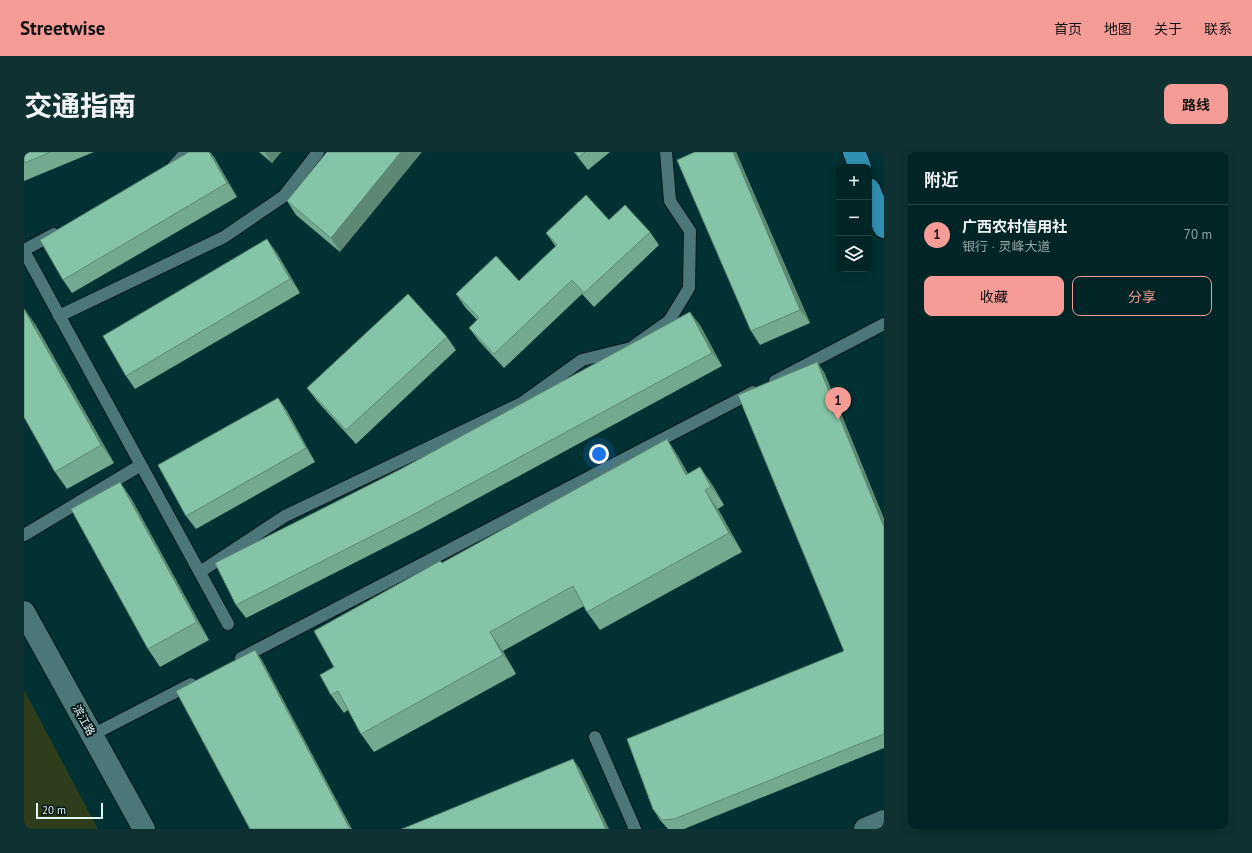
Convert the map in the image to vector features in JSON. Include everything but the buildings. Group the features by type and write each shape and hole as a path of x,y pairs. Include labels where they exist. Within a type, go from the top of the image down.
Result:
{"main road":[{"path":"854,152 859,164"},
{"path":"872,197 884,227"}],"street":[{"name":"滨江路","path":"24,612 144,829"},
{"path":"865,829 884,821"}],"lane":[{"path":"162,175 169,172 186,152"},
{"path":"59,316 224,237 284,196 318,152"},
{"path":"200,572 285,516 522,403 582,360 630,348 669,321 689,288 690,231 670,201 669,153"},
{"path":"65,228 24,251 228,624"},
{"path":"231,663 884,324"},
{"path":"24,535 141,465"},
{"path":"92,735 203,677"},
{"path":"595,737 635,829"}],"green space":[{"path":"24,690 98,829 24,829"}],"place":[{"name":"广西农村信用社","path":"838,420"}]}
